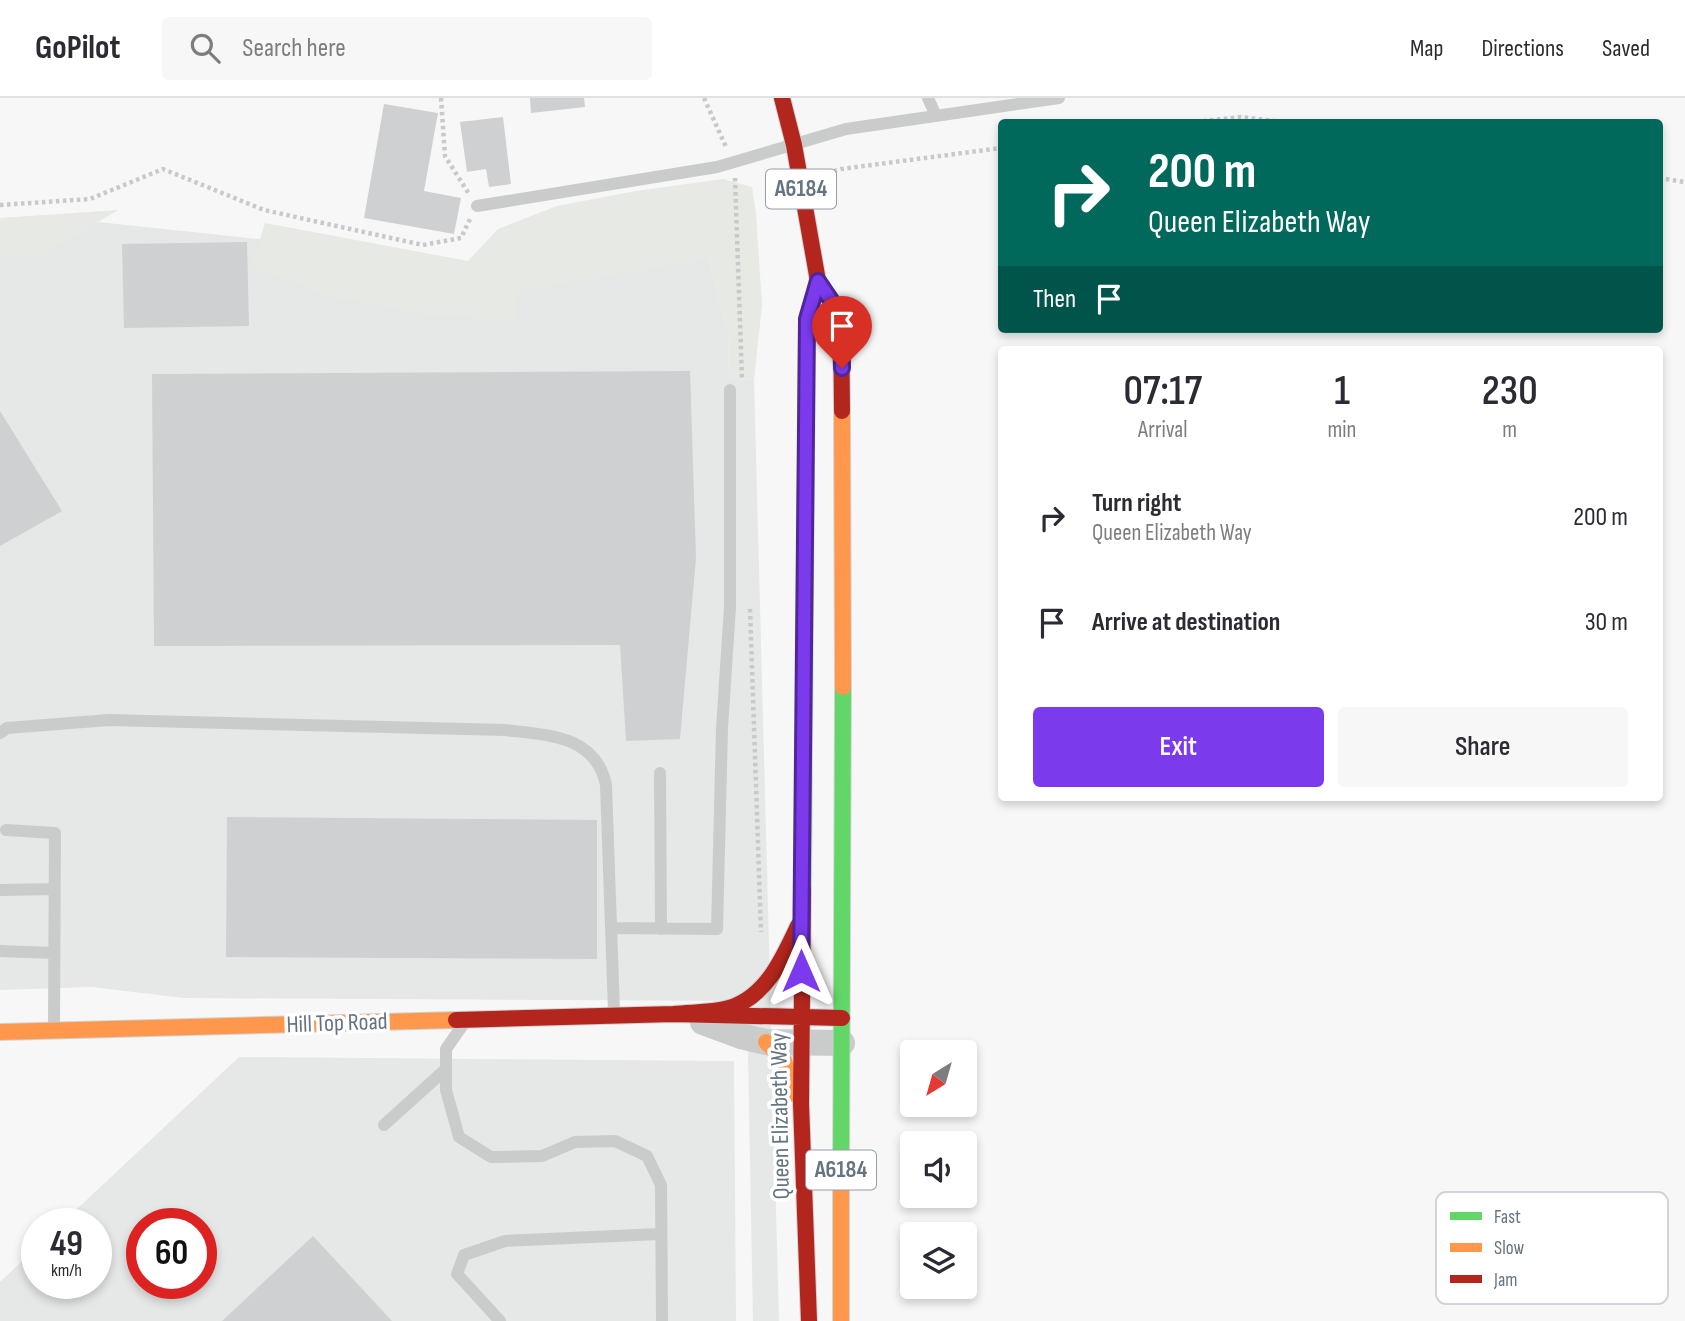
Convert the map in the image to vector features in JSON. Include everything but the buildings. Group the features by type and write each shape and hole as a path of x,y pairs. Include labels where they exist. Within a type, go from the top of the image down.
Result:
{"main road":[{"name":"Queen Elizabeth Way","path":"782,98 794,145 818,281 841,315 841,1321"},
{"name":"Queen Elizabeth Way","path":"809,1321 801,1104 801,920 807,319 818,281"},
{"path":"674,1014 732,1007 748,999 780,964 801,920"},
{"name":"Hill Top Road","path":"0,1032 674,1014 802,1030"},
{"path":"766,1042 783,1059 801,1104"}],"street":[{"name":"Hill Top Road","path":"674,1014 766,1042 802,1030 842,1030"}],"lane":[{"path":"928,98 936,116"},
{"path":"477,206 717,167 846,129 1059,98"},
{"path":"611,928 717,929 722,728 730,607 730,390"},
{"path":"0,733 7,728 109,720 505,730 580,745 597,761 606,785 614,1016"},
{"path":"660,772 661,929"},
{"path":"6,830 55,833 54,1031"},
{"path":"0,890 55,889"},
{"path":"0,951 54,953"},
{"path":"466,1020 446,1049 446,1090 459,1137 491,1157 542,1156 575,1142 615,1141 647,1156 661,1185 662,1321"},
{"path":"384,1125 446,1069"},
{"path":"500,1321 457,1274 464,1255 505,1241 660,1234"}],"path":[{"path":"0,205 90,199 163,169 264,210 423,245 461,238 477,206 445,156 441,98"},
{"path":"1223,119 1257,119"},
{"path":"800,182 841,169 998,148"},
{"path":"1663,179 1685,182"}],"shaded area":[{"path":"723,179 752,187 762,305 754,380 729,379 728,332 709,259 518,292 515,320 429,316 331,297 251,268 265,223 468,261 498,229 557,206 636,191"},
{"path":"118,210 44,255 0,254 0,218"},
{"path":"98,222 468,261 709,259 728,332 729,379 754,380 779,1321 753,1321 747,1001 184,998 92,987 0,990 0,254"},
{"path":"239,1057 734,1061 736,1321 0,1321 0,1282 21,1262 21,1299 112,1299 112,1208 78,1208"}],"traffic: fast":[{"path":"803,889 807,319 818,281"},
{"path":"841,1181 843,687"}],"traffic: slow":[{"path":"842,411 843,687"},
{"path":"0,1032 456,1020"},
{"path":"766,1042 783,1059 797,1095"},
{"path":"841,1181 841,1321"}],"traffic: jam":[{"path":"782,98 794,145 818,281 841,315 842,411"},
{"path":"803,889 801,1104 809,1321"},
{"path":"674,1014 708,1012 742,1003 772,975 798,926"},
{"path":"456,1020 674,1014 842,1018"}],"route":[{"path":"801,971 807,319 818,281 841,315 842,368"}]}
